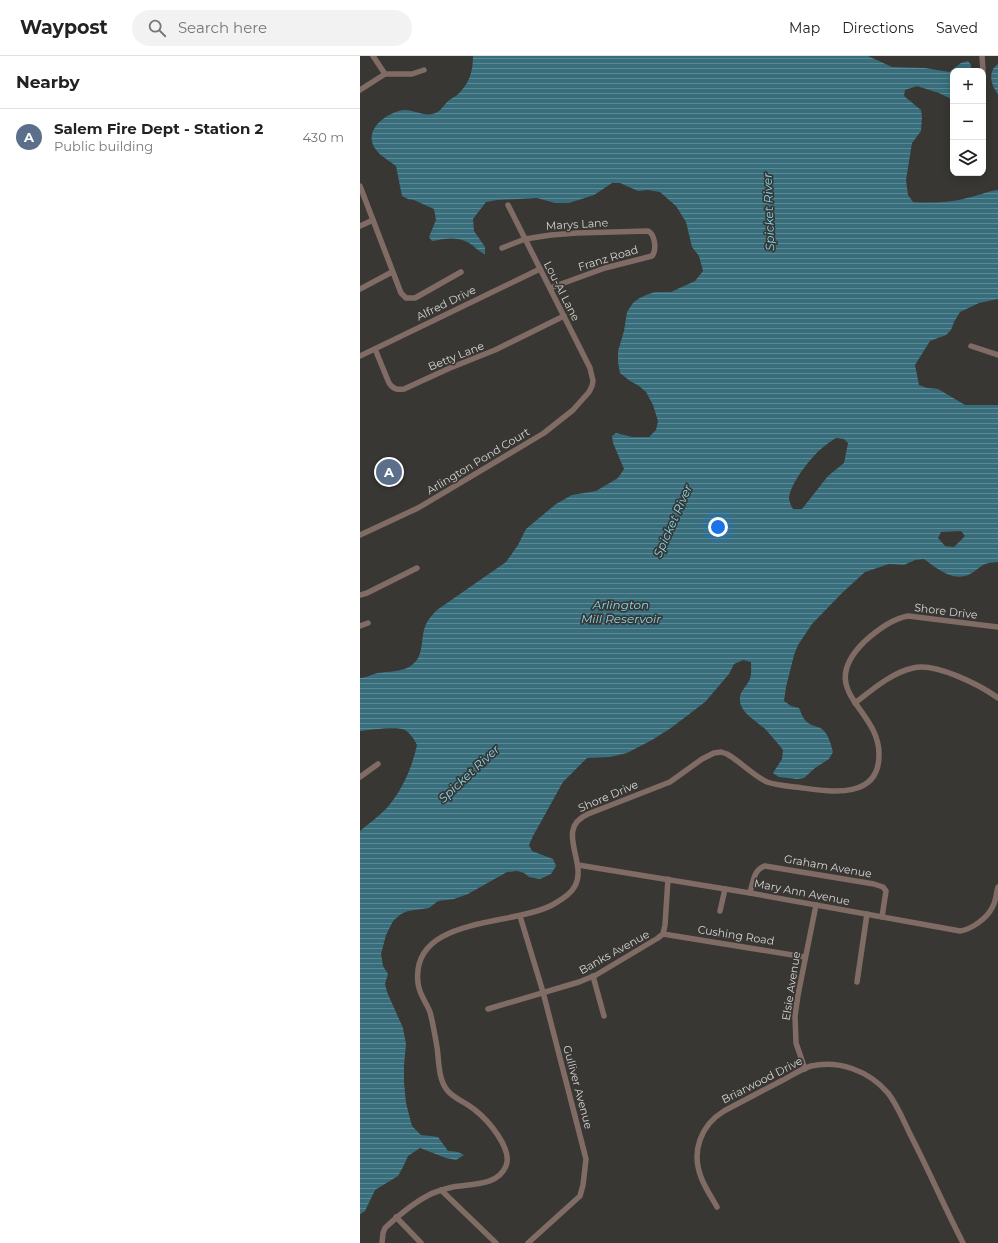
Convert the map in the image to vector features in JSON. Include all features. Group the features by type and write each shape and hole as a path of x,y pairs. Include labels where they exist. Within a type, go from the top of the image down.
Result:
{"street":[{"path":"373,56 385,74"},
{"path":"982,56 983,68"},
{"path":"360,90 385,74 412,74 424,70"},
{"path":"360,186 392,272 401,293 406,298 410,299 422,295 461,272"},
{"name":"Lou-Al Lane","path":"508,205 590,368 593,381 592,386"},
{"path":"360,226 372,220"},
{"name":"Marys Lane","path":"502,248 525,239 577,233 648,231 653,235"},
{"name":"Franz Road","path":"550,288 605,268 652,256 655,250 653,235"},
{"name":"Alfred Drive","path":"360,356 540,269"},
{"path":"360,289 392,272"},
{"name":"Betty Lane","path":"375,349 389,383 393,388 398,390 404,389 495,350 564,316"},
{"path":"971,346 998,355"},
{"name":"Arlington Pond Court","path":"360,535 423,505 544,433 572,410 585,397 592,386"},
{"path":"360,595 417,568"},
{"name":"Shore Drive","path":"382,1243 385,1228 396,1218 424,1198 440,1190 478,1184 495,1179 504,1171 508,1159 502,1142 492,1127 475,1110 454,1097 445,1089 441,1078 437,1047 429,1012 421,995 418,983 418,971 421,959 427,948 446,934 476,924 536,912 553,905 568,895 576,885 578,874 578,865 573,844 573,831 582,816 670,782 702,759 714,753 721,752 727,754 760,778 772,783 834,792 853,789 865,784 871,780 875,773 878,763 878,749 873,730 849,694 845,678 854,654 862,644 872,635 902,617 913,616 998,627"},
{"path":"360,626 368,623"},
{"path":"855,702 890,678 906,670 919,667 934,669 960,678 988,691 998,698"},
{"path":"360,777 378,764"},
{"name":"Mary Ann Avenue","path":"578,865 750,893 953,930 965,930 981,920 990,912 995,901 998,887"},
{"name":"Graham Avenue","path":"750,893 756,872 761,867 772,866 874,884 885,888 886,895 882,917"},
{"name":"Banks Avenue","path":"488,1009 580,982 594,976 654,941 663,934 668,879"},
{"path":"720,911 725,889"},
{"name":"Elsie Avenue","path":"805,1068 797,1049 795,1031 797,1002 816,905"},
{"path":"857,982 867,914"},
{"name":"Gulliver Avenue","path":"520,916 543,992 586,1159 583,1185 580,1196 528,1243"},
{"name":"Cushing Road","path":"663,934 806,957"},
{"path":"594,976 604,1016"},
{"name":"Briarwood Drive","path":"717,1207 701,1179 698,1166 697,1150 703,1131 709,1123 719,1114 805,1068 829,1065 841,1066 853,1069 875,1081 888,1094 898,1109 963,1243"},
{"path":"440,1190 496,1243"},
{"path":"396,1218 421,1243"}],"water":[{"name":"Arlington Mill Reservoir","path":"473,56 868,56 892,67 925,68 950,71 950,98 939,93 917,86 905,90 904,96 921,110 922,117 921,131 912,143 906,180 908,195 913,202 947,202 998,190 998,299 979,303 960,312 951,330 946,335 930,341 915,365 919,385 927,388 938,389 965,405 998,405 998,562 985,564 972,573 958,577 946,573 924,559 915,560 904,565 889,564 865,572 812,624 798,645 794,655 784,701 791,706 799,708 809,724 820,728 826,733 833,752 829,759 815,768 804,778 797,779 779,777 773,773 782,759 783,750 767,731 742,708 740,697 742,690 750,679 751,672 751,662 743,660 734,664 729,674 705,702 671,728 627,753 610,757 587,758 563,782 529,845 532,851 553,859 556,866 551,874 540,879 529,877 524,873 517,871 507,872 468,894 454,899 438,901 429,908 408,911 401,914 393,921 386,935 381,954 383,966 388,974 385,984 387,992 403,1028 406,1044 404,1082 406,1103 412,1126 421,1135 438,1137 448,1151 458,1152 464,1155 456,1160 446,1158 420,1148 408,1156 398,1176 375,1190 365,1211 360,1214 360,831 380,815 397,795 409,771 417,745 409,733 401,729 396,728 360,731 360,678 378,673 402,670 412,665 420,654 424,629 433,614 506,562 518,545 526,529 556,504 572,495 596,491 618,478 624,469 613,443 612,436 616,433 632,437 649,437 656,430 658,421 653,405 646,392 620,373 618,351 624,331 627,312 633,303 638,299 655,292 671,292 695,281 703,271 699,256 692,247 686,222 676,206 660,192 648,190 638,191 620,183 612,183 594,195 569,203 555,203 537,198 486,202 473,219 474,231 485,247 485,254 463,240 450,238 432,241 429,237 436,220 434,209 402,196 396,166 377,151 373,144 372,137 374,130 384,118 398,111 408,110 422,114 429,114 439,111 448,101 460,92 467,83 471,73","holes":["836,438 844,439 848,443 844,463 828,476 802,509 793,509 790,504 790,492 803,469 828,443","961,531 965,536 954,547 945,546 938,538 941,532"]},
{"name":"Arlington Mill Reservoir","path":"968,61 971,68 954,68 961,63"},
{"path":"998,64 998,94 992,83 991,74"}],"place":[{"name":"Salem Fire Dept - Station 2","path":"389,472"}],"water label":[{"name":"Spicket River","path":"769,212"},
{"name":"Spicket River","path":"673,521"},
{"name":"Spicket River","path":"469,774"}]}
